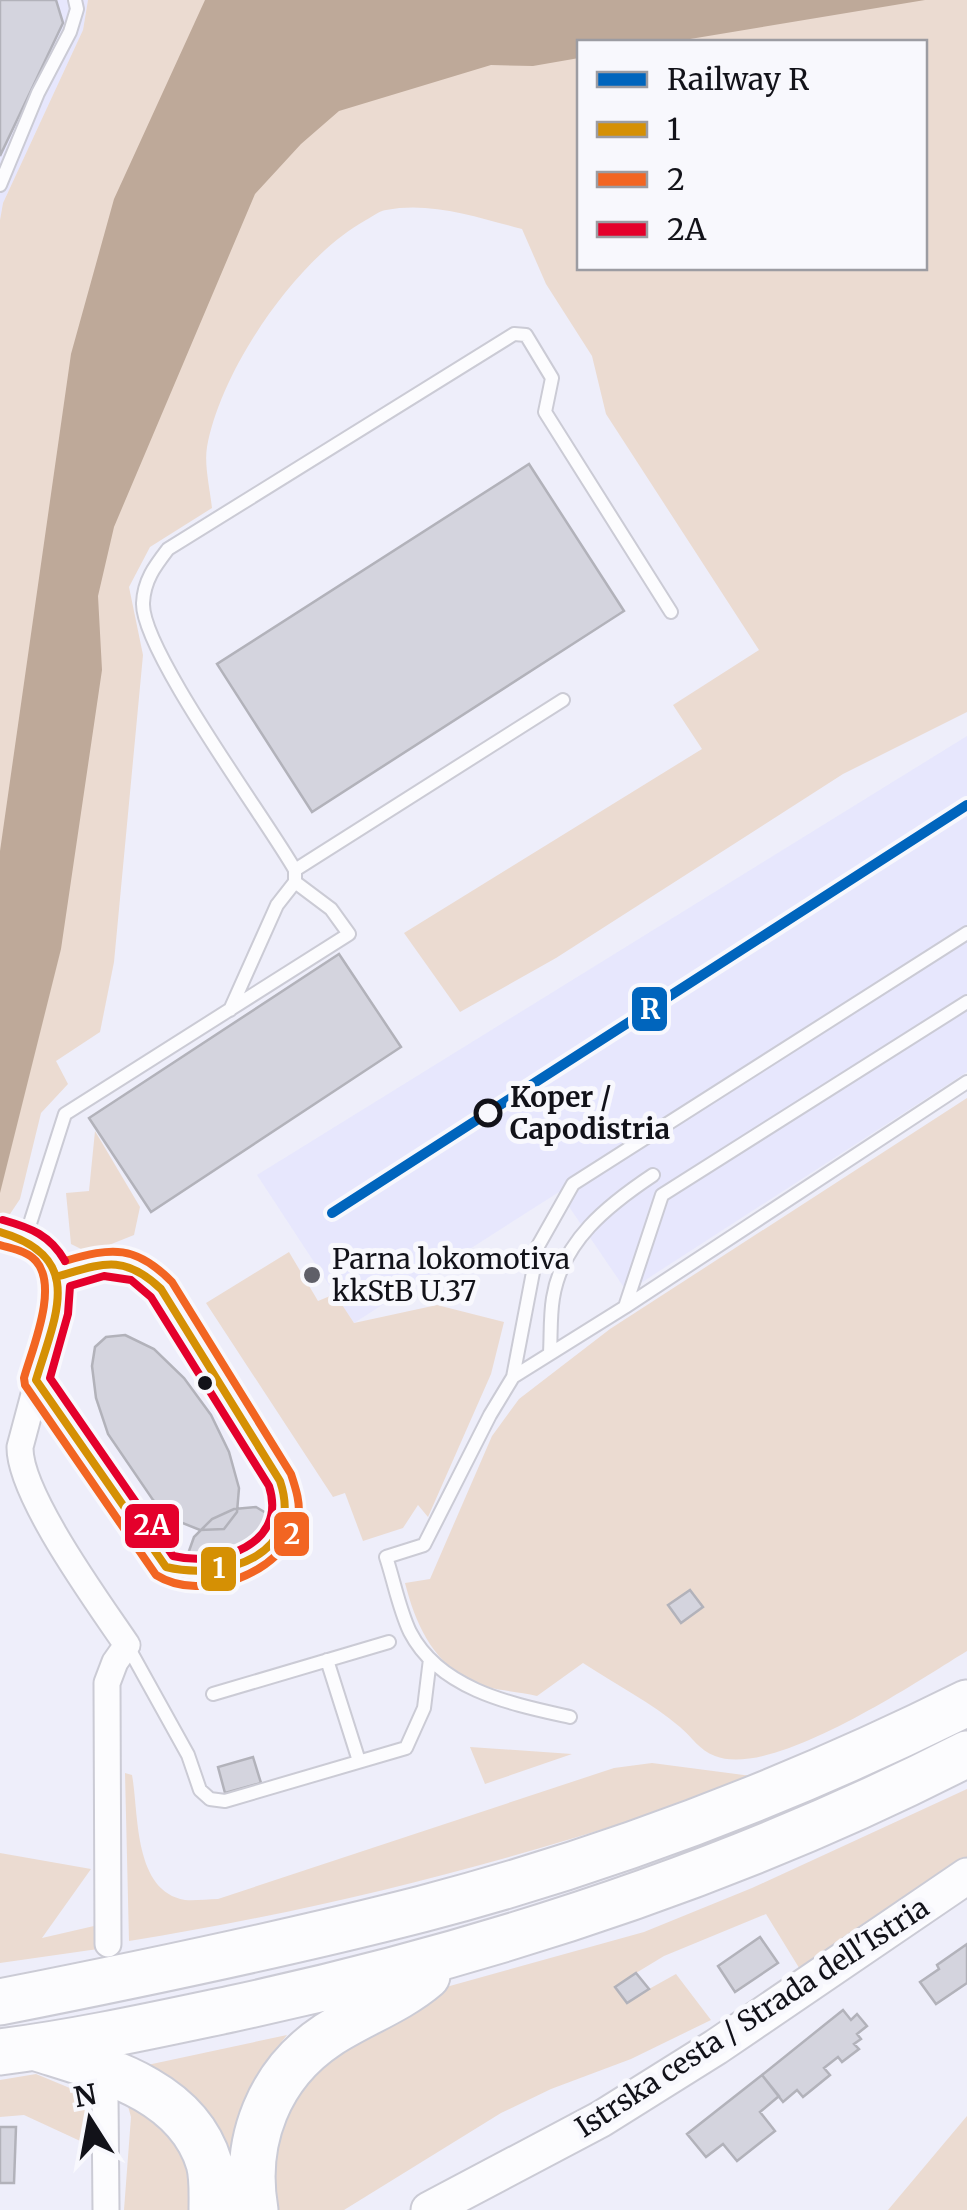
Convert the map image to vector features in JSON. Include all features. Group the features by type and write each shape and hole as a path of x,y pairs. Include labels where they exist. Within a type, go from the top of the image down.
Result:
{"highway":[{"path":"0,2002 204,1962 424,1908 542,1874 680,1827 890,1741 967,1702"},
{"path":"16,2050 270,2000 448,1957 585,1914 740,1857 910,1784 967,1754"},
{"path":"255,2210 251,2183 254,2139 282,2080 326,2036 411,1990 448,1957"},
{"path":"16,2050 133,2080 168,2106 196,2136 210,2165 212,2210"}],"street":[{"path":"13,1234 41,1248 59,1276 60,1301 36,1380 20,1447 20,1464 31,1493 127,1645 115,1662 108,1683 108,1944"},
{"name":"Istrska cesta / Strada dell'Istria","path":"429,2210 602,2119 716,2047 967,1876"},
{"path":"105,2096 106,2210"}],"lane":[{"path":"0,185 38,93 70,32 77,9 75,0"},
{"path":"13,1234 65,1114 350,934 331,909 295,876 146,625 142,604 147,576 168,549 514,334 526,336 552,378 544,412 553,428 671,612"},
{"path":"230,1010 295,876 563,700"},
{"path":"570,1717 515,1704 468,1686 430,1659 410,1632 386,1558 424,1545 513,1377 538,1246 572,1184 967,933"},
{"path":"625,1307 662,1194 967,1002"},
{"path":"513,1377 967,1082"},
{"path":"550,1352 553,1298 559,1274 584,1231 602,1211 653,1175"},
{"path":"36,1380 166,1567 197,1574 232,1566 270,1546 284,1519 286,1503 280,1480 160,1289 143,1270 121,1262 59,1276"},
{"path":"213,1694 389,1642"},
{"path":"127,1645 188,1755 194,1780 210,1799 226,1802 406,1748 424,1708 430,1659"},
{"path":"327,1660 359,1761"}],"shaded area":[{"path":"0,0 88,0 83,30 3,203 0,220"},
{"path":"88,0 967,0 967,712 843,774 556,958 460,1012 404,933 702,749 673,705 759,650 606,414 592,356 546,284 522,229 437,209 403,208 378,213 340,237 314,261 266,318 245,351 215,416 206,454 212,508 150,547 129,587 143,655 114,962 100,1032 56,1061 68,1084 41,1113 20,1199 10,1214 0,1217 3,203 83,30"},
{"path":"205,0 925,0 684,40 577,40 577,58 533,66 491,65 339,111 301,144 255,194 114,527 98,596 102,670 61,949 0,1193 0,851 71,354 114,199"},
{"path":"967,736 967,1072 627,1292 559,1192 354,1323 257,1175"},
{"path":"967,1098 967,1651 844,1724 772,1754 740,1759 709,1753 658,1710 583,1663 537,1696 475,1683 444,1661 426,1638 405,1583 430,1579 492,1436 519,1399 610,1329"},
{"path":"95,1131 140,1207 134,1235 89,1253 71,1244 66,1193 89,1191"},
{"path":"289,1252 318,1301 335,1294 354,1323 437,1305 504,1322 491,1374 428,1517 418,1505 403,1528 363,1541 345,1493 333,1497 206,1303"},
{"path":"470,1747 572,1754 485,1784"},
{"path":"652,1763 759,1777 605,1829 448,1874 289,1911 129,1941 125,1773 132,1775 147,1867 168,1894 193,1900 218,1899 614,1768"},
{"path":"967,1789 967,1858 801,1971 766,1914 664,1956 636,1973 649,1989 676,1974 711,2020 631,2059 501,2113 344,2210 279,2210 267,2175 270,2141 306,2069 421,1994 644,1932 752,1888"},
{"path":"0,1853 91,1869 42,1938 94,1926 98,1949 0,1963"},
{"path":"287,2035 251,2093 232,2159 138,2067"},
{"path":"36,2074 77,2091 94,2129 91,2146 24,2115 0,2117 0,2080"},
{"path":"126,2099 158,2122 178,2145 191,2172 199,2210 124,2210 131,2117"},
{"path":"967,2116 967,2210 888,2210"}],"building":[{"path":"0,0 56,0 63,23 0,156"},
{"path":"529,464 624,611 312,812 217,664"},
{"path":"339,954 401,1047 151,1212 89,1118"},
{"path":"125,1335 154,1349 184,1378 211,1415 229,1452 239,1488 237,1512 224,1529 200,1530 180,1522 153,1500 108,1434 96,1398 92,1366 95,1347 106,1337"},
{"path":"256,1507 266,1513 267,1525 259,1541 243,1556 218,1567 196,1570 189,1551 194,1537 212,1519 234,1509"},
{"path":"690,1590 703,1607 681,1623 668,1605"},
{"path":"253,1757 261,1783 225,1793 218,1767"},
{"path":"760,1937 778,1963 735,1992 718,1966"},
{"path":"967,1944 967,1983 936,2004 920,1982"},
{"path":"636,1973 649,1989 627,2003 615,1987"},
{"path":"843,2010 851,2020 857,2014 867,2026 857,2034 861,2039 854,2044 859,2049 842,2062 838,2057 824,2068 830,2075 803,2097 797,2090 783,2102 762,2075"},
{"path":"762,2075 779,2096 760,2112 775,2131 737,2161 723,2144 706,2157 687,2134"},
{"path":"0,2127 16,2127 14,2183 0,2183"}],"rail line":[{"name":"R","path":"332,1213 967,805"}],"transit line":[{"name":"2A","path":"3,1220 39,1234 65,1261"},
{"name":"1","path":"0,1232 45,1256 54,1272 58,1291 56,1311 36,1380 166,1567 212,1570 254,1557 281,1528 285,1507 280,1481 161,1289 136,1270 113,1264 59,1276"},
{"name":"2","path":"0,1245 36,1261 45,1286 42,1318 25,1385 156,1575 196,1586 239,1578 259,1568 290,1539 298,1520 295,1485 172,1282 147,1261 123,1252 96,1253 65,1261"},
{"name":"2A","path":"104,1276 131,1280 151,1297 269,1486 272,1506 268,1523 259,1537 245,1547 210,1558 173,1556 50,1378 68,1314 70,1286 104,1276"}],"place":[{"name":"Koper / Capodistria","path":"488,1113"},
{"name":"Parna lokomotiva kkStB U.37","path":"312,1275"}]}
